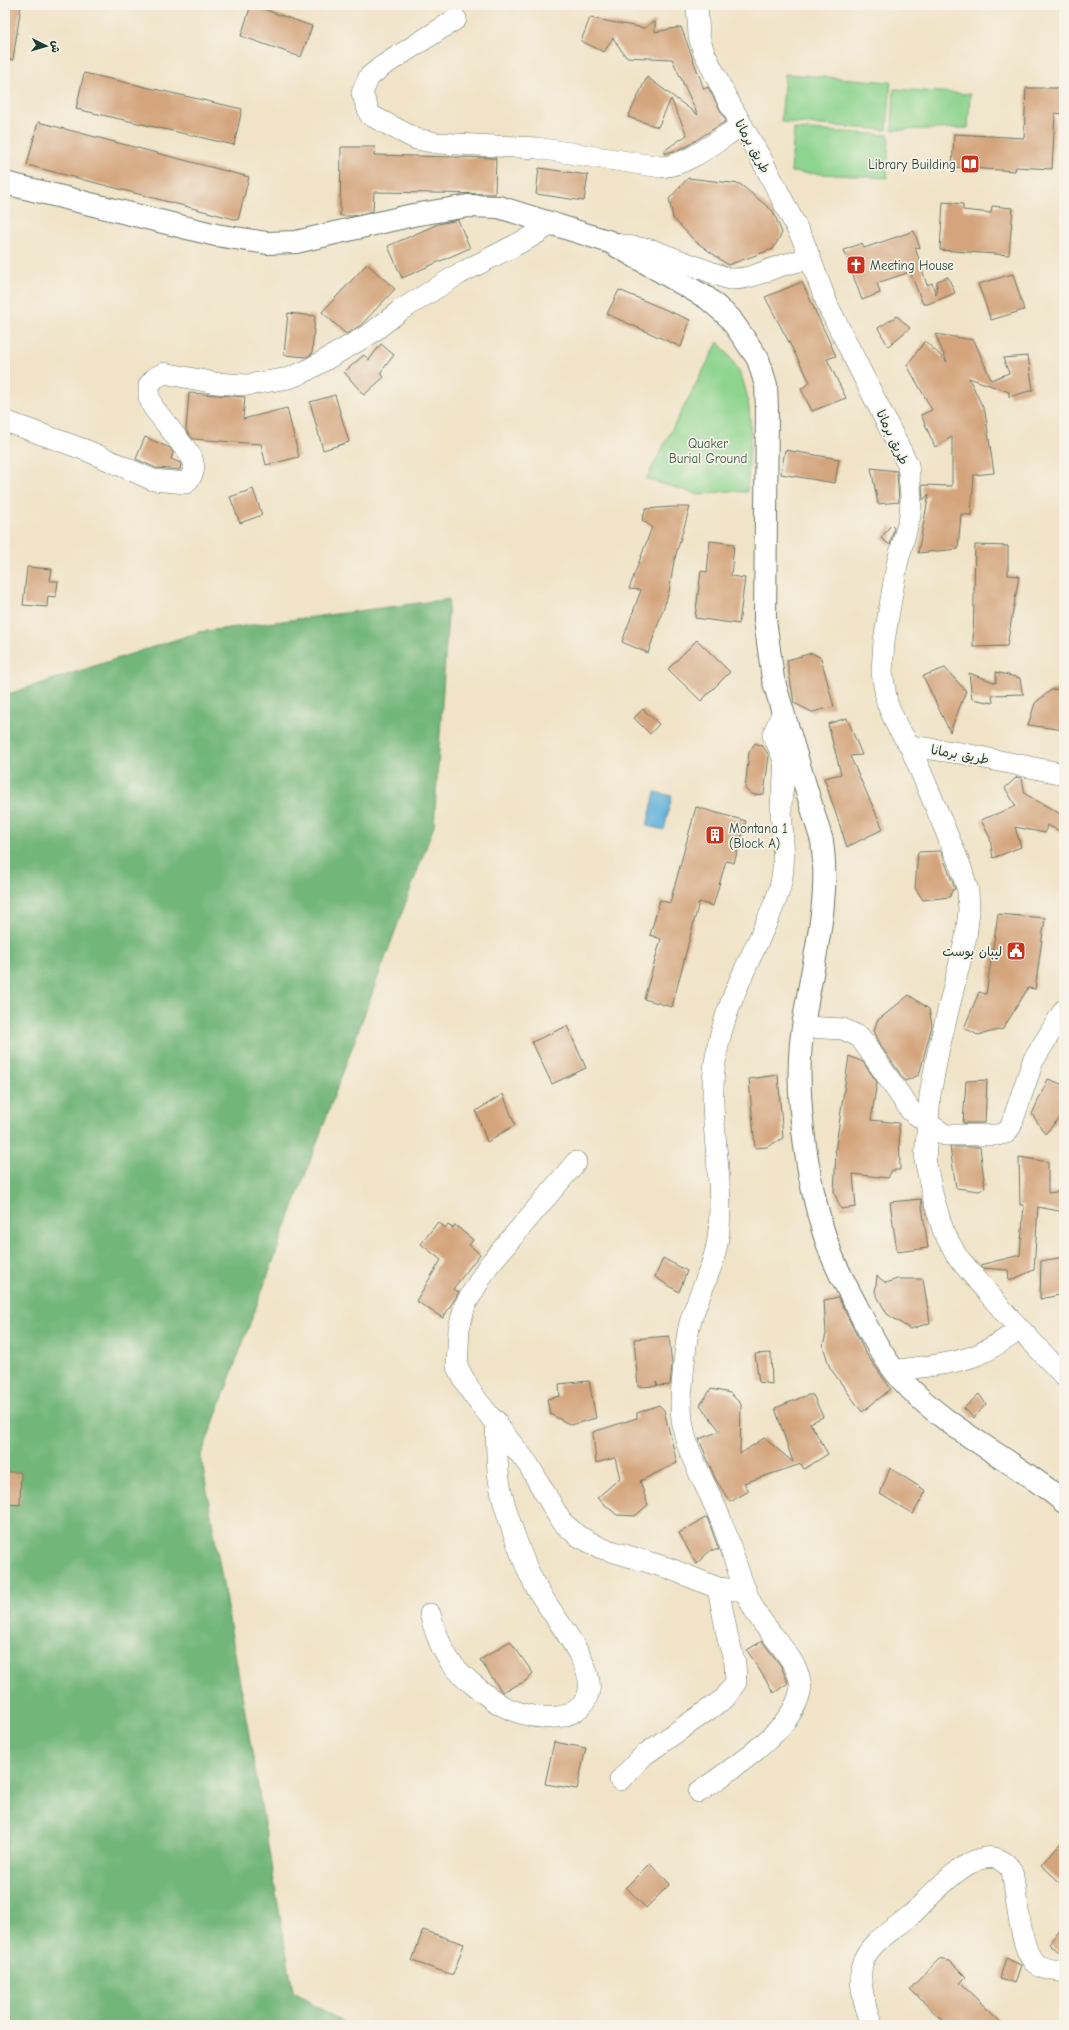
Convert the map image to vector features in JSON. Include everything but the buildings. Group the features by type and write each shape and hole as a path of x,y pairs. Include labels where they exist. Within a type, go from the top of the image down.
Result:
{"main road":[{"path":"5,183 216,235 267,243 296,242 413,215 468,206 500,207 610,242 707,298 730,318 758,359 766,385 765,620 773,679 782,714 822,841 824,861 823,910 801,1044 800,1094 804,1132 816,1205 831,1253 870,1334 902,1380 931,1407 962,1431 1013,1463 1064,1502"}],"street":[{"name":"طريق برمانا","path":"697,5 699,36 703,50 726,97 766,166 810,258 828,306 908,465 911,497 910,516 897,564 884,641 882,672 887,703 898,728 910,746 960,753 1064,774"},
{"path":"456,19 369,77 362,93 370,115 416,139 437,143 537,148 661,167 672,166 686,160 742,125"},
{"path":"5,421 88,451 153,480 186,483 192,476 195,466 191,456 153,407 149,397 149,385 155,378 164,373 216,383 248,386 289,378 306,371 370,334 401,310 459,274 531,237 553,223"},
{"path":"610,242 652,250 729,279 741,280 758,276 779,266 810,258"},
{"path":"699,1792 744,1760 785,1722 800,1694 802,1684 799,1672 792,1660 760,1621 737,1573 719,1516 689,1452 682,1426 680,1402 690,1323 714,1258 719,1233 721,1208 712,1087 716,1056 721,1031 731,1002 772,908 780,885 783,864 781,805 785,775 784,759 773,735 782,714"},
{"path":"910,746 960,864 968,891 969,911 966,936 938,1052 930,1095 925,1160 933,1197 943,1230 956,1255 1020,1330 1064,1376"},
{"path":"804,1027 843,1030 860,1037 910,1111 944,1135 997,1136 1006,1133 1015,1119 1033,1061 1064,1010"},
{"path":"576,1162 488,1266 465,1305 459,1328 457,1367 474,1395 496,1421 528,1464 561,1521 578,1536 601,1548 668,1568 718,1588 746,1591"},
{"path":"895,1371 962,1360 979,1354 1020,1330"},
{"path":"430,1614 440,1643 451,1663 461,1674 500,1705 526,1714 544,1718 558,1717 572,1712 586,1702 590,1684 587,1672 565,1632 536,1587 508,1514 499,1479 496,1421"},
{"path":"620,1780 644,1755 725,1698 736,1682 736,1663 728,1639 718,1588"},
{"path":"872,2025 867,2014 860,1975 862,1965 867,1954 874,1945 910,1915 954,1873 976,1860 991,1858 1002,1861 1009,1866 1012,1871 1023,1938 1028,1952 1034,1962 1049,1970 1064,1972"}],"green space":[{"path":"785,74 891,82 887,130 781,122"},
{"path":"894,89 970,94 968,128 892,130"},
{"path":"794,129 889,135 887,178 791,172"},
{"name":"Quaker Burial Ground","path":"718,342 729,355 738,371 747,394 750,422 750,450 747,492 726,491 700,495 646,479"},
{"path":"449,599 434,826 201,1456 293,1991 346,2025 5,2025 5,695 199,632"}],"water":[{"path":"655,792 672,796 664,830 647,826"}],"place":[{"name":"Library Building","path":"970,164"},
{"name":"Meeting House","path":"856,265"},
{"name":"Montana 1 (Block A)","path":"715,835"},
{"name":"ليبان بوست","path":"1016,951"}]}
